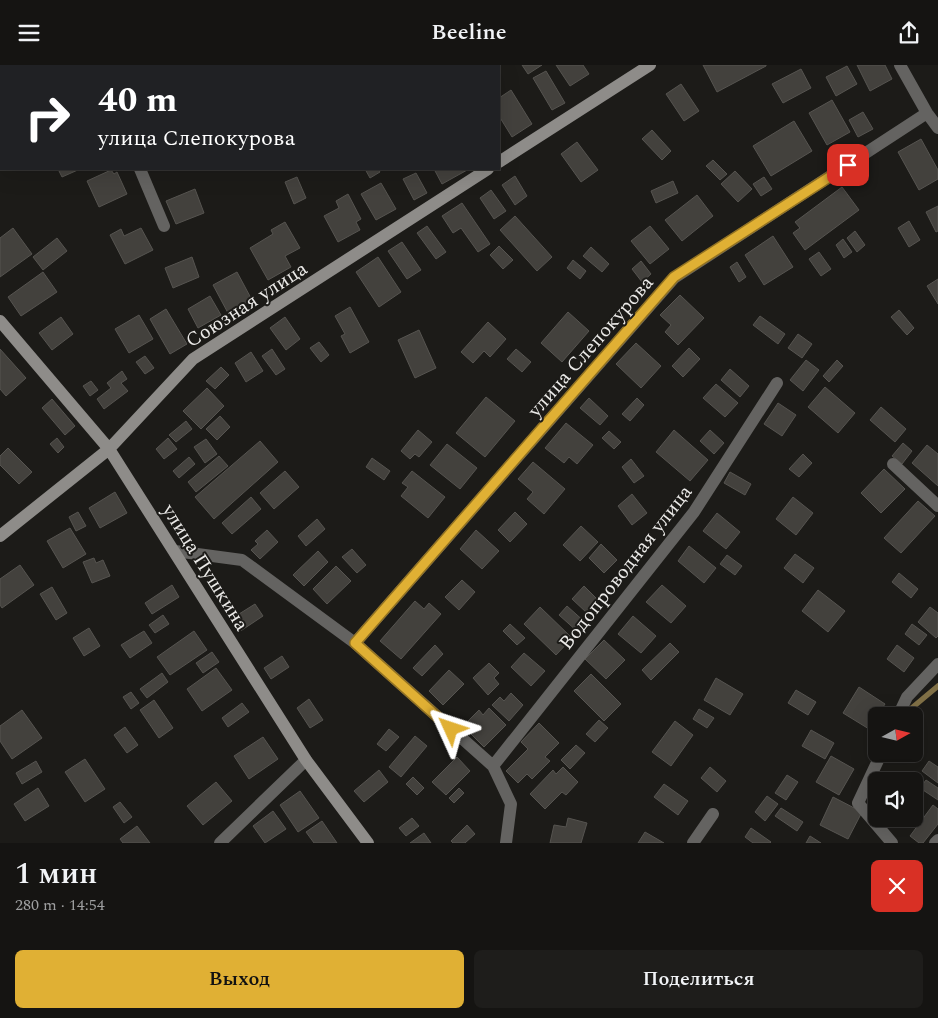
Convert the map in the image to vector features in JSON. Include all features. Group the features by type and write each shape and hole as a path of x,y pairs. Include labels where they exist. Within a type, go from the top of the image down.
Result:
{"street":[{"path":"500,161 650,65"},
{"path":"900,65 938,128"},
{"name":"улица Слепокурова","path":"355,643 674,277 928,113"},
{"path":"140,170 164,226"},
{"name":"Союзная улица","path":"0,536 109,449 193,359 486,170"},
{"name":"улица Пушкина","path":"0,321 109,449 306,760 368,843"},
{"name":"Водопроводная улица","path":"493,766 694,512 777,383"},
{"path":"893,464 938,505"},
{"path":"175,551 242,560 355,643 493,766 511,804 506,843"},
{"path":"902,707 907,697 938,664"},
{"path":"220,843 306,760"},
{"path":"877,763 858,803 892,843"},
{"path":"692,843 713,814"},
{"path":"935,843 938,840"}],"building":[{"path":"522,65 542,65 528,74"},
{"path":"556,65 583,65 589,74 570,86"},
{"path":"703,65 766,65 766,66 717,92"},
{"path":"857,65 885,65 892,79 870,91"},
{"path":"847,66 857,84 836,96 826,77"},
{"path":"801,69 811,88 783,103 772,84"},
{"path":"546,71 565,103 552,110 533,78"},
{"path":"681,84 699,111 684,121 666,94"},
{"path":"511,90 532,124 512,137 500,118 500,97"},
{"path":"832,100 850,132 827,145 809,113"},
{"path":"863,112 873,129 858,137 849,120"},
{"path":"794,121 812,151 771,176 753,146"},
{"path":"652,130 671,151 662,160 642,139"},
{"path":"921,139 938,170 938,179 919,190 898,152"},
{"path":"577,142 598,170 581,182 561,154"},
{"path":"713,160 727,174 720,180 706,166"},
{"path":"58,170 78,170 62,177"},
{"path":"111,170 114,174 117,172 127,194 99,207 87,181"},
{"path":"366,170 379,170 380,172 370,178"},
{"path":"435,170 467,170 442,184"},
{"path":"735,171 752,189 738,202 721,184"},
{"path":"416,173 427,193 414,200 403,179"},
{"path":"515,176 527,196 515,205 502,185"},
{"path":"297,177 306,198 294,204 285,182"},
{"path":"764,177 772,189 761,196 753,184"},
{"path":"673,181 678,193 656,203 651,191"},
{"path":"381,183 396,209 376,220 361,194"},
{"path":"842,187 859,210 805,250 793,233 800,228 795,222"},
{"path":"195,189 204,213 176,224 166,201"},
{"path":"491,190 506,211 494,219 480,198"},
{"path":"348,194 361,219 356,222 360,230 338,242 324,216 339,208 336,201"},
{"path":"697,195 713,216 682,241 665,220"},
{"path":"462,203 490,244 478,252 461,228 453,233 442,216"},
{"path":"938,206 938,231 936,232 926,212"},
{"path":"515,216 552,257 537,271 500,230"},
{"path":"909,221 920,240 909,247 898,228"},
{"path":"285,222 300,248 285,256 291,267 268,280 250,248 273,234 271,230"},
{"path":"427,226 446,252 436,259 417,233"},
{"path":"650,226 669,249 650,264 631,241"},
{"path":"13,228 32,254 0,277 0,238"},
{"path":"141,228 153,250 125,264 110,235 121,229 124,236"},
{"path":"855,231 865,245 857,252 847,238"},
{"path":"773,236 793,267 764,285 745,255"},
{"path":"57,238 67,251 43,270 33,257"},
{"path":"843,239 852,252 844,258 836,245"},
{"path":"402,242 421,270 407,279 388,251"},
{"path":"499,246 513,260 503,269 490,255"},
{"path":"591,247 609,264 602,272 583,256"},
{"path":"819,252 831,269 821,276 809,259"},
{"path":"192,257 199,277 173,288 165,268"},
{"path":"378,257 401,292 379,307 356,272"},
{"path":"573,260 586,271 580,279 567,268"},
{"path":"641,261 651,274 642,282 632,269"},
{"path":"737,262 746,277 739,282 730,267"},
{"path":"43,272 57,292 21,316 8,297"},
{"path":"237,272 252,300 228,313 213,285"},
{"path":"938,279 938,304 927,286"},
{"path":"680,295 704,318 678,345 665,332 671,325 660,315"},
{"path":"210,296 221,315 198,328 188,309"},
{"path":"350,307 369,342 350,353 341,336 345,334 335,316"},
{"path":"166,309 187,344 170,354 150,319"},
{"path":"899,310 914,328 907,335 891,317"},
{"path":"568,312 589,331 562,362 541,343"},
{"path":"139,315 153,339 129,353 115,329"},
{"path":"760,316 785,334 778,344 753,325"},
{"path":"61,317 73,334 52,350 39,333"},
{"path":"285,317 300,339 286,350 270,328"},
{"path":"488,322 506,339 490,357 484,351 473,363 461,352"},
{"path":"419,330 436,368 415,378 398,340"},
{"path":"798,334 812,344 802,358 788,348"},
{"path":"319,342 329,355 321,362 310,348"},
{"path":"636,343 661,366 641,388 616,364"},
{"path":"689,348 700,359 683,377 672,366"},
{"path":"0,349 26,378 6,396 0,389"},
{"path":"272,349 285,369 276,375 262,356"},
{"path":"516,349 531,362 522,372 507,359"},
{"path":"251,352 263,371 246,382 235,363"},
{"path":"145,356 154,368 145,374 136,362"},
{"path":"806,360 819,370 803,391 790,380"},
{"path":"837,360 843,366 829,382 823,376"},
{"path":"221,367 229,375 215,389 206,381"},
{"path":"730,369 749,386 740,397 721,380"},
{"path":"122,371 127,379 121,383 128,391 104,409 97,399 111,388 107,383"},
{"path":"91,381 98,390 90,396 83,386"},
{"path":"716,384 738,403 725,417 703,398"},
{"path":"825,387 855,413 838,433 808,407"},
{"path":"207,388 224,406 201,429 183,411"},
{"path":"486,397 515,421 485,457 456,433"},
{"path":"589,398 608,416 600,425 580,408"},
{"path":"637,398 644,405 630,421 622,414"},
{"path":"52,399 75,426 65,435 42,408"},
{"path":"778,403 796,415 782,436 764,424"},
{"path":"881,407 906,429 895,442 870,420"},
{"path":"220,416 230,427 217,440 206,429"},
{"path":"186,421 192,429 176,442 169,435"},
{"path":"566,423 593,445 577,464 569,457 564,463 545,448"},
{"path":"418,430 432,442 419,457 415,454 410,459 401,451"},
{"path":"674,430 708,460 690,481 656,452"},
{"path":"710,430 724,443 714,454 700,441"},
{"path":"609,431 621,442 614,449 602,438"},
{"path":"57,438 64,447 58,453 50,444"},
{"path":"168,438 177,449 164,459 156,449"},
{"path":"206,439 217,454 205,463 194,447"},
{"path":"260,441 278,462 214,519 195,497"},
{"path":"903,443 912,451 902,464 892,456"},
{"path":"447,444 477,468 460,489 430,465"},
{"path":"927,445 938,454 938,486 912,463"},
{"path":"8,448 32,472 19,484 0,465 0,456"},
{"path":"803,454 812,463 799,477 789,469"},
{"path":"219,456 228,466 196,492 188,482"},
{"path":"189,457 195,464 179,478 173,471"},
{"path":"372,458 390,471 384,480 366,467"},
{"path":"631,459 644,476 634,483 622,467"},
{"path":"533,462 565,489 544,514 527,499 533,492 518,479"},
{"path":"884,469 905,489 881,513 861,493"},
{"path":"285,471 299,487 274,509 260,493"},
{"path":"412,471 445,497 428,518 401,496 408,487 402,483"},
{"path":"730,472 751,484 745,495 724,483"},
{"path":"115,492 127,513 100,528 89,508"},
{"path":"632,494 647,513 632,525 618,506"},
{"path":"251,497 261,509 232,534 222,523"},
{"path":"793,497 813,513 796,535 776,519"},
{"path":"918,501 935,516 901,553 884,538"},
{"path":"78,512 86,526 76,531 69,517"},
{"path":"515,512 527,524 510,542 498,530"},
{"path":"717,513 740,532 726,549 703,531"},
{"path":"317,519 325,529 306,546 298,536"},
{"path":"581,526 598,542 580,561 563,545"},
{"path":"70,528 86,554 63,568 47,541"},
{"path":"267,530 278,542 260,559 251,550 258,544 255,541"},
{"path":"476,530 499,551 482,569 460,549"},
{"path":"601,544 617,560 604,573 589,558"},
{"path":"689,546 716,568 704,583 678,561"},
{"path":"352,549 366,565 357,573 342,557"},
{"path":"318,551 328,562 304,586 293,575"},
{"path":"795,554 814,568 803,583 784,568"},
{"path":"727,555 742,566 735,575 720,564"},
{"path":"94,558 96,563 103,560 110,576 92,583 83,562"},
{"path":"20,565 34,585 2,608 0,605 0,579"},
{"path":"336,566 351,581 327,604 313,589"},
{"path":"899,573 918,589 911,598 892,582"},
{"path":"462,580 475,592 459,610 445,597"},
{"path":"172,585 179,597 152,614 145,603"},
{"path":"662,585 686,606 671,623 646,602"},
{"path":"584,586 599,601 587,613 572,599"},
{"path":"52,587 67,613 56,620 40,594"},
{"path":"818,590 845,611 828,632 802,611"},
{"path":"415,601 424,609 429,603 441,614 401,659 380,641"},
{"path":"255,604 263,616 239,632 231,619"},
{"path":"567,606 586,623 578,632 559,615"},
{"path":"540,607 572,638 556,655 524,624"},
{"path":"930,607 938,613 938,636 936,638 918,622"},
{"path":"163,615 169,624 155,633 149,625"},
{"path":"633,616 656,636 641,653 618,634"},
{"path":"510,624 525,638 517,645 503,631"},
{"path":"912,624 927,635 919,645 905,634"},
{"path":"89,628 100,646 84,656 73,638"},
{"path":"144,631 152,643 130,658 121,645"},
{"path":"194,631 207,650 170,675 157,657"},
{"path":"604,640 625,660 606,679 585,659"},
{"path":"670,643 679,652 651,680 642,670"},
{"path":"435,645 443,654 422,676 413,668"},
{"path":"897,645 914,658 904,672 887,659"},
{"path":"212,652 219,662 203,673 196,663"},
{"path":"524,653 545,671 531,686 511,667"},
{"path":"282,656 289,667 271,679 264,668"},
{"path":"489,663 499,673 494,678 499,684 488,695 473,678"},
{"path":"216,668 232,690 202,711 187,689"},
{"path":"449,670 464,684 443,705 429,691"},
{"path":"162,673 168,682 147,698 140,689"},
{"path":"591,674 621,704 604,721 574,691"},
{"path":"716,678 743,694 730,715 704,700"},
{"path":"859,687 885,704 883,707 868,707 868,728 843,713"},
{"path":"796,690 816,702 808,715 788,703"},
{"path":"131,692 139,703 131,709 123,697"},
{"path":"511,693 523,705 509,721 492,705 500,697 504,701"},
{"path":"309,699 323,720 310,728 297,708"},
{"path":"154,700 173,728 159,738 140,710"},
{"path":"242,703 249,712 228,727 222,718"},
{"path":"489,708 506,725 484,747 463,726 479,710 483,715"},
{"path":"699,709 714,718 707,728 693,719"},
{"path":"22,710 42,738 12,759 0,741 0,726"},
{"path":"599,720 608,728 595,742 586,734"},
{"path":"675,721 693,735 671,766 652,752"},
{"path":"539,723 559,743 545,757 550,761 532,779 527,774 518,783 506,771 528,749 521,742"},
{"path":"125,727 138,745 127,753 114,735"},
{"path":"389,729 399,737 386,751 377,744"},
{"path":"811,730 834,743 825,759 802,746"},
{"path":"415,736 427,746 401,777 389,767"},
{"path":"263,737 278,759 249,779 234,756"},
{"path":"576,745 585,753 570,769 561,760"},
{"path":"831,756 854,769 839,795 816,782"},
{"path":"457,757 470,771 446,795 432,782"},
{"path":"85,759 105,789 85,802 65,772"},
{"path":"36,761 42,772 22,784 16,773"},
{"path":"929,761 938,767 938,783 922,771"},
{"path":"563,767 578,782 566,795 562,792 545,809 530,794 553,770 556,774"},
{"path":"710,767 726,781 717,792 701,778"},
{"path":"379,770 388,782 364,802 354,791"},
{"path":"787,775 798,782 786,800 775,793"},
{"path":"413,777 424,788 417,795 406,784"},
{"path":"926,780 938,788 938,800 923,790 923,784"},
{"path":"216,782 232,801 203,825 187,806"},
{"path":"664,784 688,801 678,815 654,797"},
{"path":"38,788 49,806 25,821 14,804"},
{"path":"459,788 464,793 454,803 449,798"},
{"path":"300,791 319,818 298,832 280,805"},
{"path":"767,796 778,804 765,821 755,812"},
{"path":"833,797 862,812 848,839 820,825"},
{"path":"120,802 132,817 124,823 113,807"},
{"path":"933,805 938,809 938,824 923,843 919,843 910,836 917,827 923,827 923,818"},
{"path":"781,808 803,822 797,831 775,816"},
{"path":"273,811 286,829 265,843 253,826"},
{"path":"412,818 419,826 406,836 399,828"},
{"path":"568,818 587,823 581,843 550,843 554,825 566,827"},
{"path":"322,821 337,843 314,843 306,832"},
{"path":"467,825 475,834 465,843 453,843 451,841"},
{"path":"137,826 150,843 123,843 120,839"},
{"path":"751,828 771,842 753,843 745,837"},
{"path":"645,832 664,843 638,843"},
{"path":"424,833 431,843 410,843"},
{"path":"810,836 821,843 806,843"}],"waterway":[{"path":"913,707 938,686"}],"route":[{"path":"451,729 355,643 674,277 848,165"}]}
